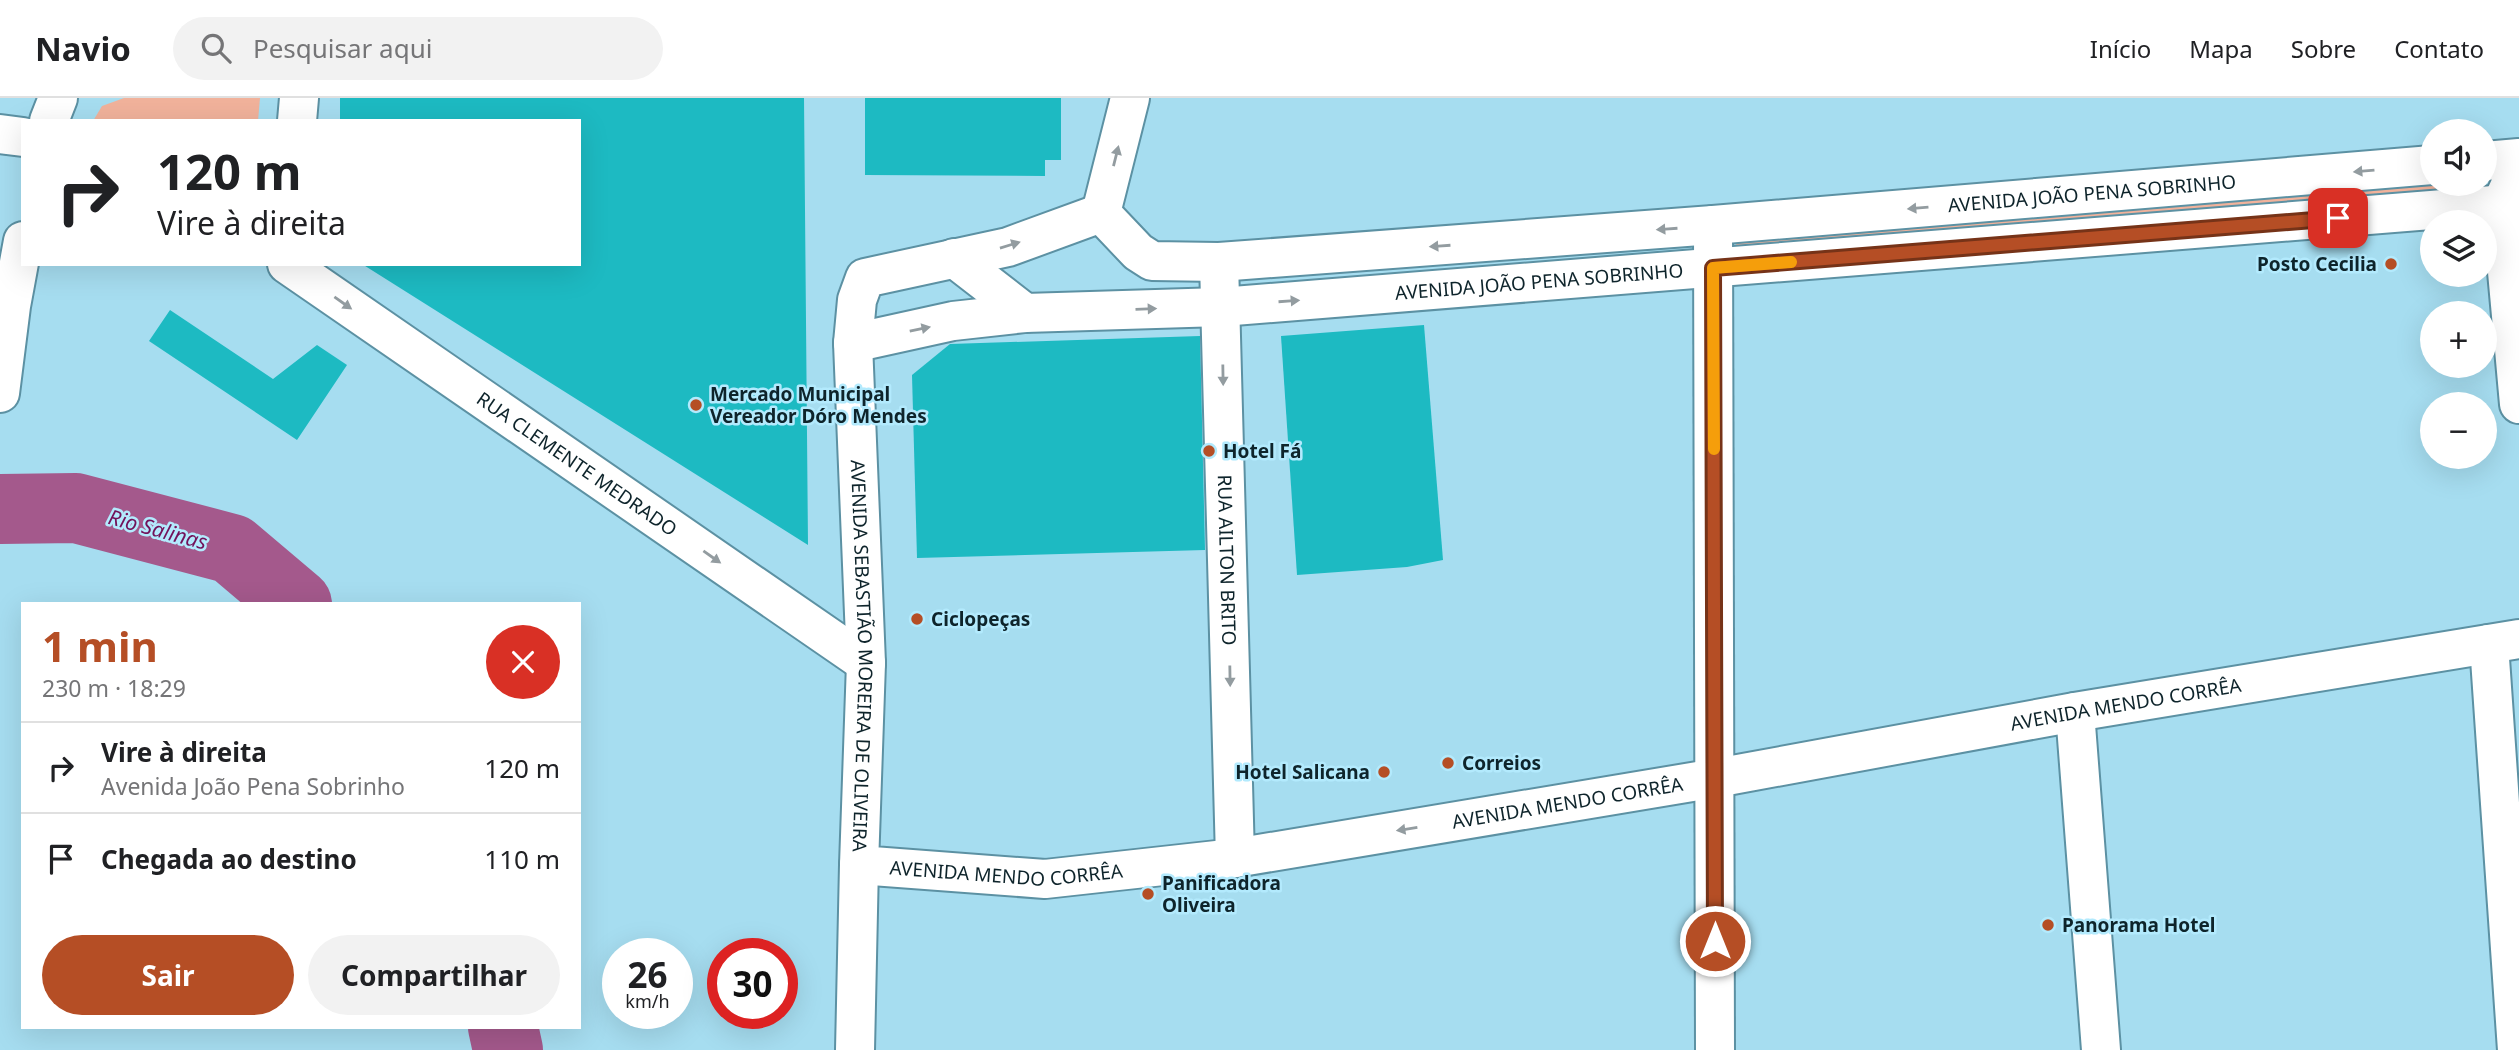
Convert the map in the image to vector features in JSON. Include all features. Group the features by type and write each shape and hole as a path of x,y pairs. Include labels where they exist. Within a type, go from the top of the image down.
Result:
{"main road":[{"path":"50,119 58,98"},
{"path":"297,119 299,98"},
{"path":"954,258 1008,247 1101,213 1130,98"},
{"path":"0,134 21,137"},
{"path":"2497,160 2519,158"},
{"path":"2519,166 2510,204 2519,404"},
{"name":"AVENIDA JOÃO PENA SOBRINHO","path":"1101,213 1138,252 1152,261 1219,262 2420,167"},
{"name":"AVENIDA JOÃO PENA SOBRINHO","path":"853,343 953,321 1025,313 1221,307 2510,204"},
{"path":"1713,225 1715,1050"},
{"path":"0,393 21,252"},
{"path":"954,258 1025,313"},
{"name":"AVENIDA SEBASTIÃO MOREIRA DE OLIVEIRA","path":"855,1050 866,663 853,343 857,300 865,278 954,258"},
{"name":"RUA AILTON BRITO","path":"1219,262 1235,858"},
{"name":"RUA CLEMENTE MEDRADO","path":"290,266 866,663"},
{"path":"2504,641 2517,1050"},
{"name":"AVENIDA MENDO CORRÊA","path":"859,865 1045,879 1235,858 1716,778 2075,712 2504,641"},
{"path":"2075,712 2101,1050"}],"shaded area":[{"path":"124,98 260,98 258,119 94,119 102,106"},
{"path":"2420,185 2420,196 2436,196 1734,254 1738,236"}],"building":[{"name":"Mercado Municipal Vereador Dóro Mendes","path":"340,98 804,98 808,545 365,266 581,266 581,119 340,119"},
{"path":"865,98 1061,98 1061,160 1045,160 1045,176 865,175"},
{"path":"170,310 273,379 317,345 347,365 297,440 149,341"},
{"path":"1424,325 1443,560 1407,567 1297,575 1281,336"},
{"path":"1200,336 1205,550 917,558 912,375 950,344"}],"waterway":[{"name":"Rio Salinas","path":"0,509 76,508 232,549 295,602"},
{"name":"Rio Salinas","path":"503,1029 508,1050"}],"slow traffic":[{"path":"1714,449 1713,268 1791,262"}],"place":[{"name":"Posto Cecilia","path":"2391,264"},
{"name":"Mercado Municipal Vereador Dóro Mendes","path":"696,405"},
{"name":"Hotel Fá","path":"1209,451"},
{"name":"Ciclopeças","path":"917,619"},
{"name":"Correios","path":"1448,763"},
{"name":"Hotel Salicana","path":"1384,772"},
{"name":"Panificadora Oliveira","path":"1148,894"},
{"name":"Panorama Hotel","path":"2048,925"}],"route":[{"path":"1715,941 1713,268 2338,218"}]}
